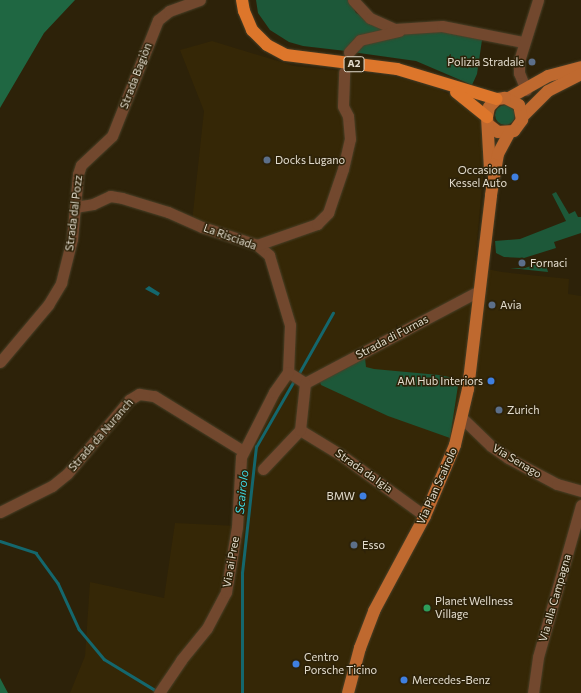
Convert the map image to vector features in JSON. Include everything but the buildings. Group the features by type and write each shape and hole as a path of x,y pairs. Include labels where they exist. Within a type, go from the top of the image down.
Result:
{"highway":[{"name":"A2","path":"242,0 244,11 252,30 267,45 280,53 307,60 398,69 497,99"},
{"name":"A2","path":"432,79 468,100 488,121"}],"main road":[{"path":"581,67 548,76 526,90 509,98 497,99 489,107 488,121 498,132 509,133 520,125 523,116 548,91 581,74"},
{"path":"509,98 519,104 523,116"},
{"name":"Via Pian Scairolo","path":"488,121 491,195"},
{"name":"Via Pian Scairolo","path":"348,693 374,611 425,516 450,461 462,418 480,291 491,195 498,154 509,133"}],"street":[{"name":"Strada Bagiòn","path":"82,165 112,136 158,20 169,11 200,0"},
{"path":"353,0 359,9 377,22 406,30"},
{"path":"526,90 519,73 523,42 538,0"},
{"path":"349,52 356,42 364,38 406,30 442,26 523,42"},
{"path":"257,245 317,224 328,213 350,139 348,116 343,106 344,72"},
{"name":"Strada dal Pozz","path":"0,362 48,305 61,283 68,261 78,174 82,165"},
{"name":"La Risciada","path":"75,207 93,204 110,196 118,197 168,212 202,226 257,245 269,255 290,325 288,372"},
{"name":"Strada di Furnas","path":"305,383 480,291"},
{"path":"263,469 300,430 305,383 288,372"},
{"name":"Via ai Pree","path":"159,693 181,660 207,628 226,592 237,527 243,451 288,372"},
{"name":"Strada da Nuranch","path":"0,512 52,486 67,474 129,400 139,394 154,396 243,451"},
{"name":"Via Senago","path":"462,418 491,446 508,458 557,484 581,491"},
{"name":"Strada da Igia","path":"300,430 366,472 425,516"},
{"name":"Via alla Campagna","path":"533,693 538,657 581,505"}],"shaded area":[{"path":"212,41 294,66 392,76 434,87 459,99 482,120 487,136 475,261 482,260 481,268 502,272 569,279 568,294 581,296 581,693 70,693 85,656 90,582 164,598 175,523 237,526 243,451 288,372 290,325 269,255 192,222 204,111 180,50"}],"green space":[{"path":"0,0 75,0 44,33 0,108"},
{"path":"256,0 349,0 356,13 392,30 346,51 303,46 289,42 270,30 258,13"},
{"path":"427,28 482,40 477,74 472,85 416,61 352,52 361,42"},
{"path":"505,105 512,108 515,115 512,122 505,125 498,122 495,115 498,108"},
{"path":"556,192 569,214 575,211 578,217 581,217 581,233 554,242 556,248 524,258 504,257 496,253 495,241 520,239 566,221 552,194"},
{"path":"545,261 548,272 510,268 525,268"},
{"path":"365,358 366,367 374,369 439,375 459,379 450,438 388,416 321,385 320,382"},
{"path":"0,678 8,693 0,693"}],"water":[{"path":"149,286 160,293 158,296 145,289"}],"waterway":[{"name":"Scairolo","path":"298,375 333,313"},
{"name":"Scairolo","path":"242,693 242,573 256,447 295,379"},
{"path":"0,541 36,553 58,583 79,629 104,659 155,690"}],"place":[{"name":"Polizia Stradale","path":"532,62"},
{"name":"Docks Lugano","path":"267,160"},
{"name":"Occasioni Kessel Auto","path":"515,177"},
{"name":"Fornaci","path":"522,263"},
{"name":"Avia","path":"492,305"},
{"name":"AM Hub Interiors","path":"491,381"},
{"name":"Zurich","path":"499,410"},
{"name":"BMW","path":"363,496"},
{"name":"Esso","path":"354,545"},
{"name":"Planet Wellness Village","path":"427,608"},
{"name":"Centro Porsche Ticino","path":"296,664"},
{"name":"Mercedes-Benz","path":"404,680"}]}
